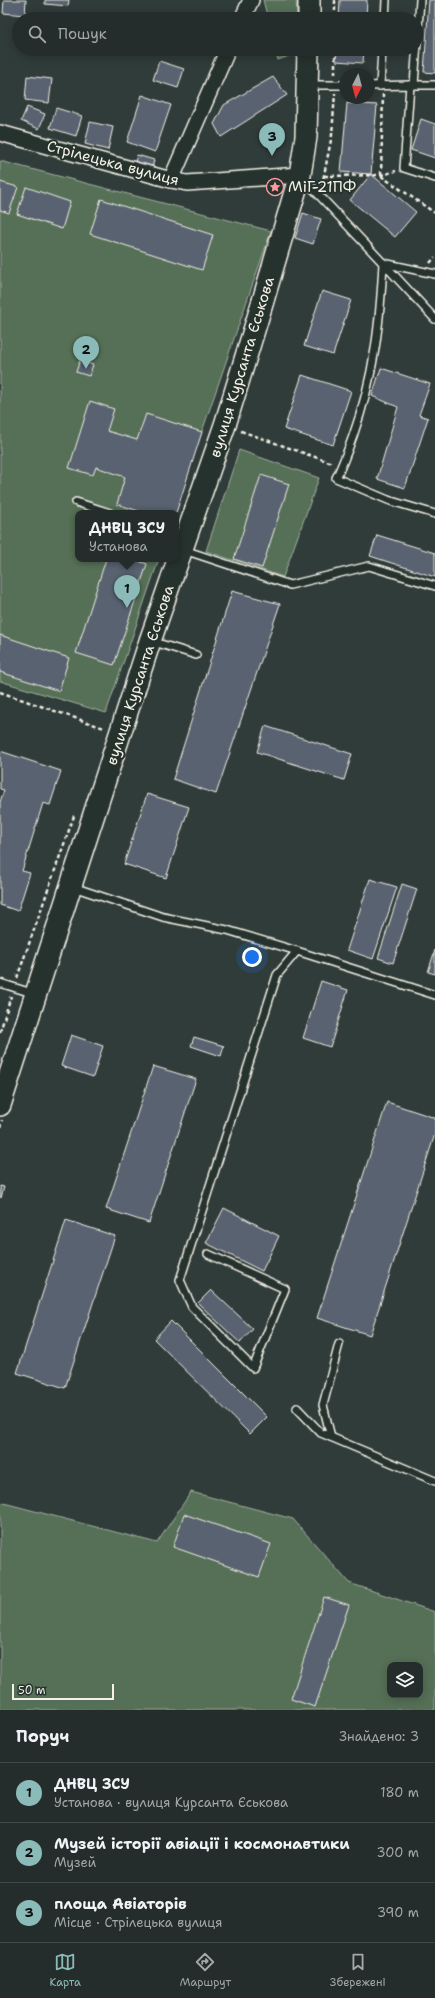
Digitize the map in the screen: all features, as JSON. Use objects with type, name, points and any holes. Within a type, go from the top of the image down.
[{"type":"street","points":[[245,12],[251,0]]},
{"type":"street","points":[[309,0],[309,12]]},
{"type":"street","points":[[171,180],[225,56]]},
{"type":"street","name":"вулиця Курсанта Єськова","points":[[182,541],[225,425],[300,175],[306,137],[308,56]]},
{"type":"street","name":"Стрілецька вулиця","points":[[0,133],[171,180],[187,183],[300,175]]},
{"type":"street","name":"вулиця Курсанта Єськова","points":[[0,1105],[175,562]]},
{"type":"lane","points":[[385,12],[386,0]]},
{"type":"lane","points":[[419,12],[420,0]]},
{"type":"lane","points":[[381,86],[382,56]]},
{"type":"lane","points":[[415,56],[404,168],[435,178]]},
{"type":"lane","points":[[308,85],[339,85]]},
{"type":"lane","points":[[375,86],[435,85]]},
{"type":"lane","points":[[300,175],[435,319]]},
{"type":"lane","points":[[383,263],[435,274]]},
{"type":"lane","points":[[383,263],[380,317],[375,359],[358,421],[342,466],[336,478],[383,498],[435,514]]},
{"type":"lane","points":[[76,502],[101,510]]},
{"type":"lane","points":[[182,541],[290,585],[369,566],[435,586]]},
{"type":"lane","points":[[150,641],[196,655]]},
{"type":"lane","points":[[71,886],[163,917],[227,930],[435,995]]},
{"type":"lane","points":[[208,1254],[285,1289],[253,1368],[192,1307],[180,1280],[277,975],[297,951]]},
{"type":"lane","points":[[0,983],[37,994]]},
{"type":"lane","points":[[331,1437],[323,1405],[339,1344]]},
{"type":"lane","points":[[297,1408],[321,1433],[435,1481]]},
{"type":"path","points":[[335,0],[335,12]]},
{"type":"path","points":[[320,195],[332,135],[335,56]]},
{"type":"path","points":[[381,86],[381,175]]},
{"type":"path","points":[[324,176],[381,175],[404,168]]},
{"type":"path","points":[[381,175],[435,213]]},
{"type":"path","points":[[225,425],[342,466]]},
{"type":"path","points":[[0,692],[104,728]]},
{"type":"green space","points":[[263,0],[296,0],[297,12],[266,12]]},
{"type":"green space","points":[[277,56],[289,56],[278,60]]},
{"type":"green space","points":[[0,161],[271,231],[175,510],[75,510],[75,562],[158,562],[106,713],[0,681]]},
{"type":"green space","points":[[239,450],[319,478],[283,577],[206,551]]},
{"type":"green space","points":[[191,1492],[293,1519],[349,1583],[435,1612],[435,1710],[0,1710],[0,1502],[157,1543]]},
{"type":"building","points":[[4,0],[26,0],[25,12],[12,12],[12,14],[3,13]]},
{"type":"building","points":[[45,0],[69,0],[68,6],[45,4]]},
{"type":"building","points":[[340,0],[367,0],[366,12],[339,12]]},
{"type":"building","points":[[429,0],[435,0],[435,73],[424,72]]},
{"type":"building","points":[[336,56],[364,56],[363,63],[336,61]]},
{"type":"building","points":[[159,61],[184,69],[178,88],[153,80]]},
{"type":"building","points":[[27,76],[52,79],[49,103],[25,100]]},
{"type":"building","points":[[273,77],[287,95],[221,137],[214,124],[224,105]]},
{"type":"building","points":[[142,95],[171,105],[155,152],[127,142]]},
{"type":"building","points":[[347,104],[377,105],[371,174],[341,172]]},
{"type":"building","points":[[27,107],[45,114],[39,129],[21,121]]},
{"type":"building","points":[[56,108],[82,116],[76,136],[50,128]]},
{"type":"building","points":[[421,119],[435,124],[435,158],[411,150]]},
{"type":"building","points":[[90,122],[113,127],[108,150],[85,144]]},
{"type":"building","points":[[137,155],[154,160],[152,168],[135,162]]},
{"type":"building","points":[[371,174],[416,212],[395,237],[350,200]]},
{"type":"building","points":[[0,182],[18,187],[9,213],[0,210]]},
{"type":"building","points":[[26,187],[70,202],[62,229],[17,214]]},
{"type":"building","points":[[101,199],[213,235],[202,270],[90,234]]},
{"type":"building","points":[[303,213],[321,219],[313,244],[295,238]]},
{"type":"building","points":[[322,291],[351,300],[333,355],[304,346]]},
{"type":"building","points":[[80,360],[93,365],[89,376],[76,372]]},
{"type":"building","points":[[381,368],[430,384],[419,415],[428,418],[405,488],[377,479],[398,407],[372,396]]},
{"type":"building","points":[[302,375],[351,391],[333,445],[284,429]]},
{"type":"building","points":[[90,401],[114,409],[107,431],[137,440],[146,414],[202,432],[177,510],[136,510],[117,504],[125,477],[96,467],[93,475],[69,468]]},
{"type":"building","points":[[261,475],[289,484],[262,568],[234,559]]},
{"type":"building","points":[[377,535],[435,553],[435,577],[370,556]]},
{"type":"building","points":[[105,562],[141,562],[147,564],[114,665],[76,653]]},
{"type":"building","points":[[232,591],[280,604],[216,794],[173,779]]},
{"type":"building","points":[[0,635],[69,658],[59,691],[0,672]]},
{"type":"building","points":[[265,726],[352,754],[344,780],[257,752]]},
{"type":"building","points":[[0,751],[61,771],[50,805],[43,803],[22,871],[30,873],[18,911],[0,905],[0,802],[4,790],[0,789]]},
{"type":"building","points":[[147,794],[189,807],[166,878],[124,864]]},
{"type":"building","points":[[370,879],[397,887],[373,959],[347,950]]},
{"type":"building","points":[[402,884],[417,889],[393,963],[378,958]]},
{"type":"building","points":[[435,950],[435,974],[428,972]]},
{"type":"building","points":[[321,981],[348,990],[330,1047],[303,1038]]},
{"type":"building","points":[[71,1035],[103,1046],[93,1077],[61,1066]]},
{"type":"building","points":[[194,1037],[224,1046],[221,1056],[191,1046]]},
{"type":"building","points":[[153,1066],[196,1079],[149,1223],[106,1209]]},
{"type":"building","points":[[387,1102],[435,1118],[435,1134],[370,1335],[317,1318]]},
{"type":"building","points":[[0,1186],[4,1187],[1,1198],[0,1197]]},
{"type":"building","points":[[224,1208],[279,1236],[262,1271],[206,1243]]},
{"type":"building","points":[[66,1220],[115,1236],[65,1388],[17,1373]]},
{"type":"building","points":[[211,1290],[253,1329],[240,1343],[198,1303]]},
{"type":"building","points":[[171,1321],[267,1417],[250,1434],[154,1339]]},
{"type":"building","points":[[184,1514],[271,1544],[259,1577],[173,1547]]},
{"type":"building","points":[[324,1597],[349,1605],[315,1707],[291,1699]]},
{"type":"place","name":"площа Авіаторів","points":[[272,156]]},
{"type":"place","name":"МіГ-21ПФ","points":[[275,187]]},
{"type":"place","name":"Музей історії авіації і космонавтики","points":[[86,369]]},
{"type":"place","name":"ДНВЦ ЗСУ","points":[[127,608]]}]
